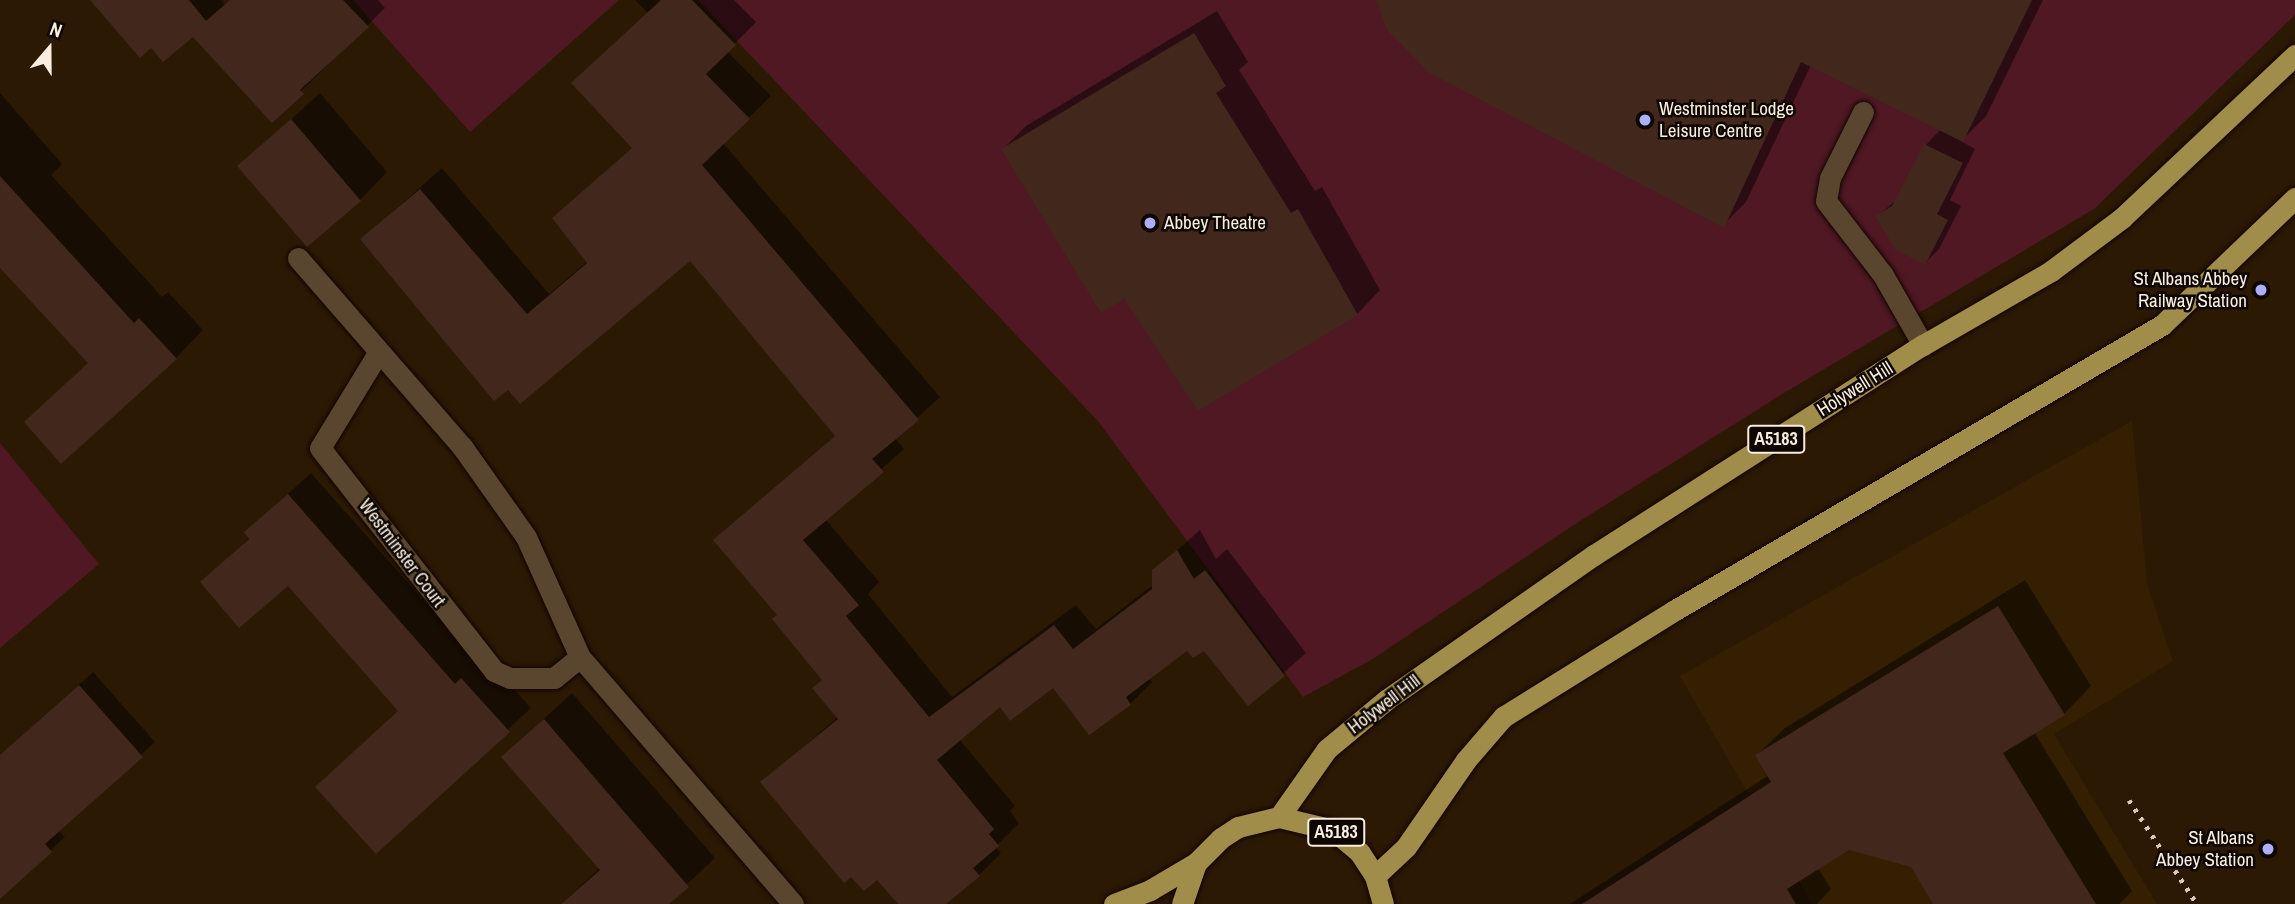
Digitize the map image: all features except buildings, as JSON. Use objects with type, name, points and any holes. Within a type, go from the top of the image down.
[{"type":"main road","name":"Holywell Hill","points":[[1279,817],[1327,749],[1386,700],[1594,555],[1923,345],[2051,271],[2122,218],[2291,68]]},
{"type":"main road","name":"A5183","points":[[1375,876],[1406,847],[1466,760],[1503,717],[1675,610],[2162,325],[2295,198]]},
{"type":"main road","name":"A5183","points":[[1114,904],[1150,890],[1196,863],[1238,827],[1279,817],[1333,830],[1360,853],[1375,876],[1383,904]]},
{"type":"main road","points":[[1182,904],[1196,863]]},
{"type":"street","points":[[1863,111],[1830,178],[1826,201],[1883,275],[1923,345]]},
{"type":"street","points":[[298,258],[463,448],[526,537],[580,657],[793,904]]},
{"type":"street","name":"Westminster Court","points":[[378,353],[320,448],[494,671],[510,678],[554,678],[580,657]]},
{"type":"shaded area","points":[[353,0],[619,0],[470,132]]},
{"type":"shaded area","points":[[698,0],[2295,0],[2295,15],[2094,209],[1784,393],[1583,519],[1371,660],[1303,697],[1098,421]]},
{"type":"shaded area","points":[[2132,421],[2147,583],[2173,661],[2054,734],[2157,904],[1812,904],[1680,676]]},
{"type":"shaded area","points":[[0,443],[99,564],[0,648]]},
{"type":"railway","points":[[2129,800],[2197,904]]},
{"type":"place","name":"Westminster Lodge Leisure Centre","points":[[1645,120]]},
{"type":"place","name":"Abbey Theatre","points":[[1150,223]]},
{"type":"place","name":"St Albans Abbey Railway Station","points":[[2261,290]]},
{"type":"place","name":"St Albans Abbey Station","points":[[2268,849]]}]
